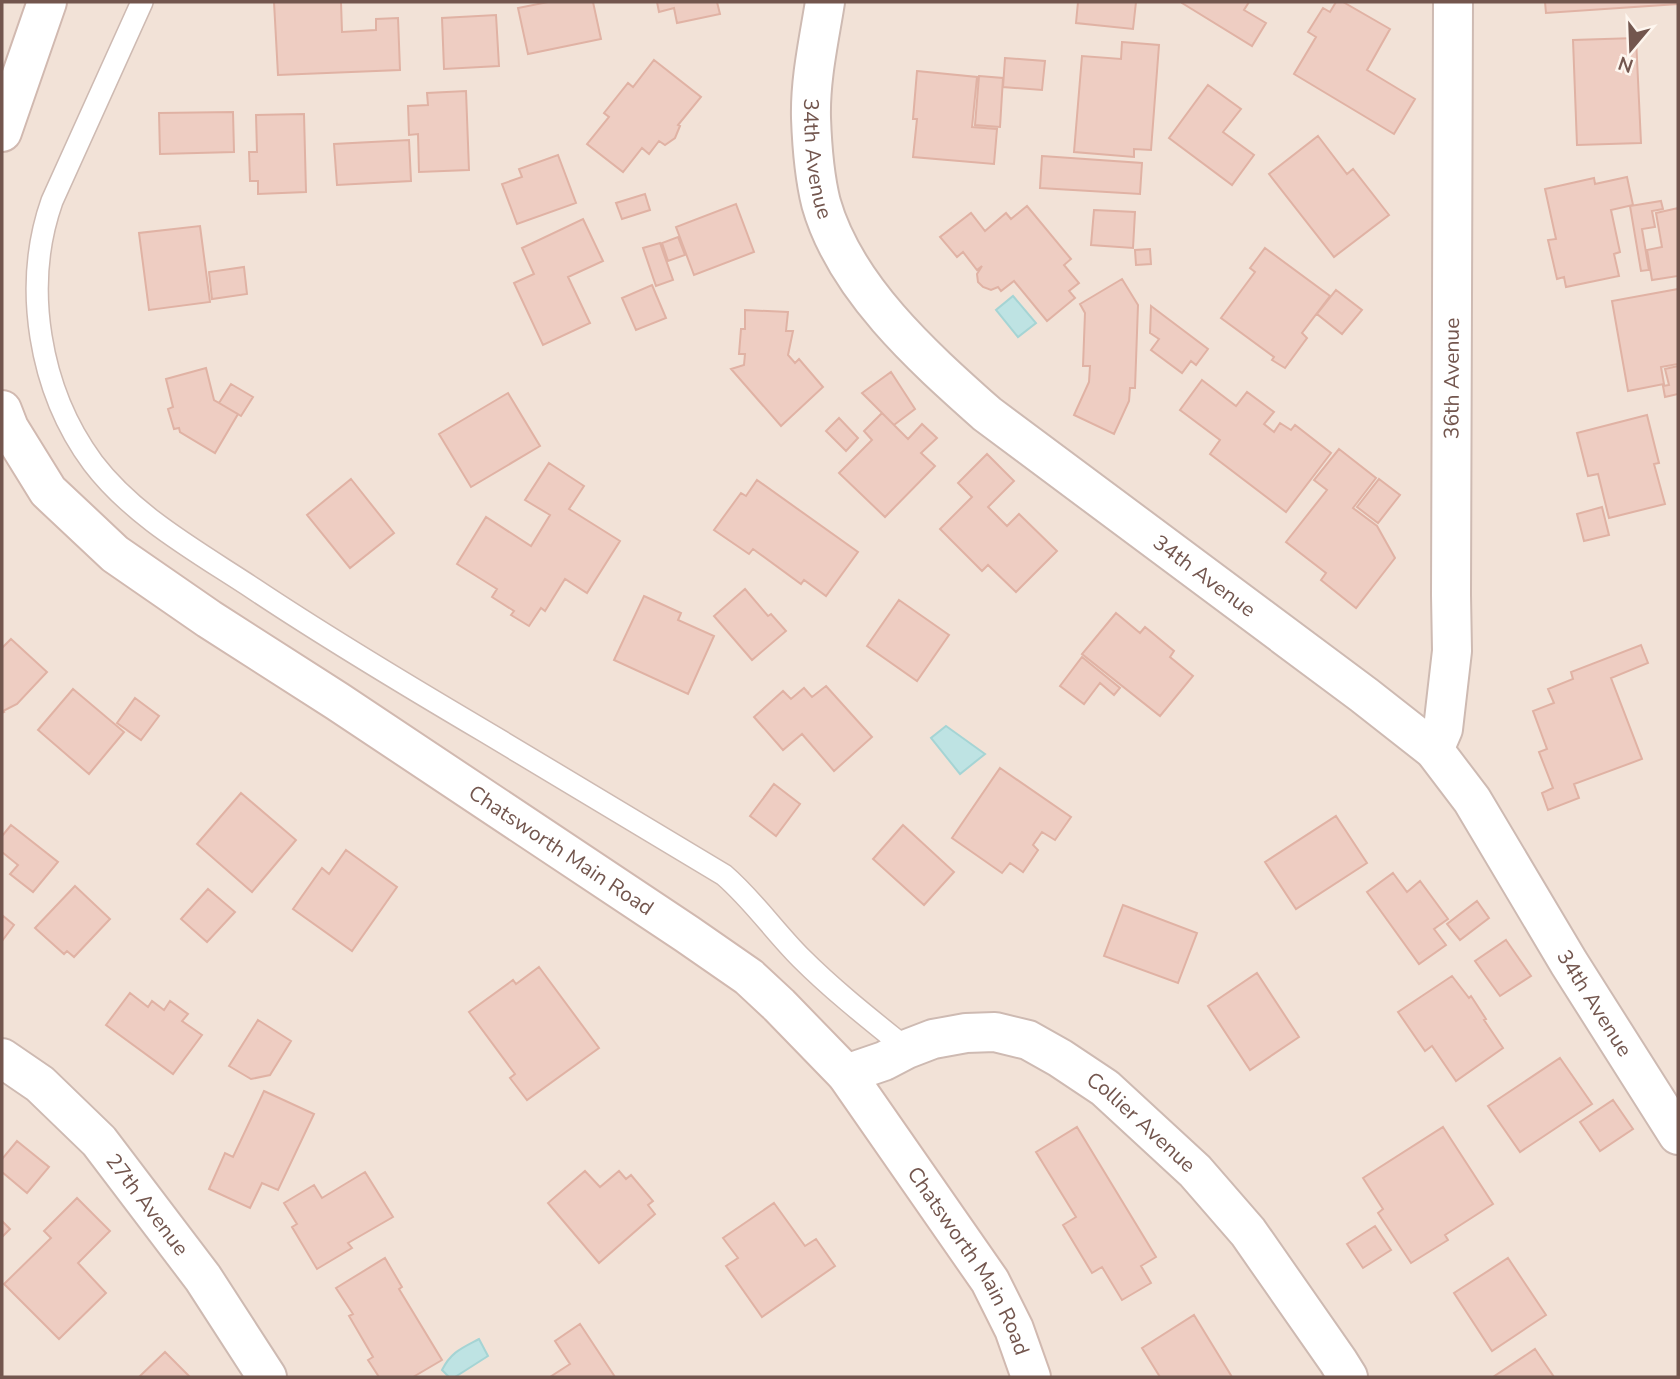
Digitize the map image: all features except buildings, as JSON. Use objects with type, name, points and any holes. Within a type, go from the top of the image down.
[{"type":"street","points":[[2,132],[47,2]]},
{"type":"street","name":"34th Avenue","points":[[825,2],[813,75],[811,116],[814,169],[821,204],[836,242],[859,280],[891,321],[930,363],[987,414],[1434,750],[1472,800],[1569,962],[1678,1135]]},
{"type":"street","name":"36th Avenue","points":[[1434,750],[1443,729],[1452,651],[1453,2]]},
{"type":"street","name":"Chatsworth Main Road","points":[[2,410],[9,428],[48,491],[115,554],[209,619],[687,934],[749,977],[779,1005],[846,1074],[990,1281],[1014,1329],[1031,1377]]},
{"type":"street","name":"Collier Avenue","points":[[846,1074],[884,1061],[933,1039],[966,1032],[995,1031],[1028,1040],[1060,1058],[1105,1088],[1195,1171],[1248,1232],[1348,1377]]},
{"type":"street","name":"27th Avenue","points":[[2,1058],[40,1084],[99,1141],[203,1278],[267,1377]]},
{"type":"lane","points":[[142,2],[52,201],[44,223],[40,253],[37,313],[43,347],[64,414],[93,463],[122,496],[166,531],[326,637],[724,875],[743,891],[757,911],[801,958],[839,994],[907,1049]]},
{"type":"shaded area","points":[[2,2],[1678,2],[1678,1377],[2,1377]]},
{"type":"water","points":[[1013,296],[1036,323],[1018,337],[996,310]]},
{"type":"water","points":[[946,726],[985,754],[960,774],[931,738]]},
{"type":"water","points":[[479,1339],[488,1356],[455,1377],[449,1377],[442,1370],[449,1359]]}]
